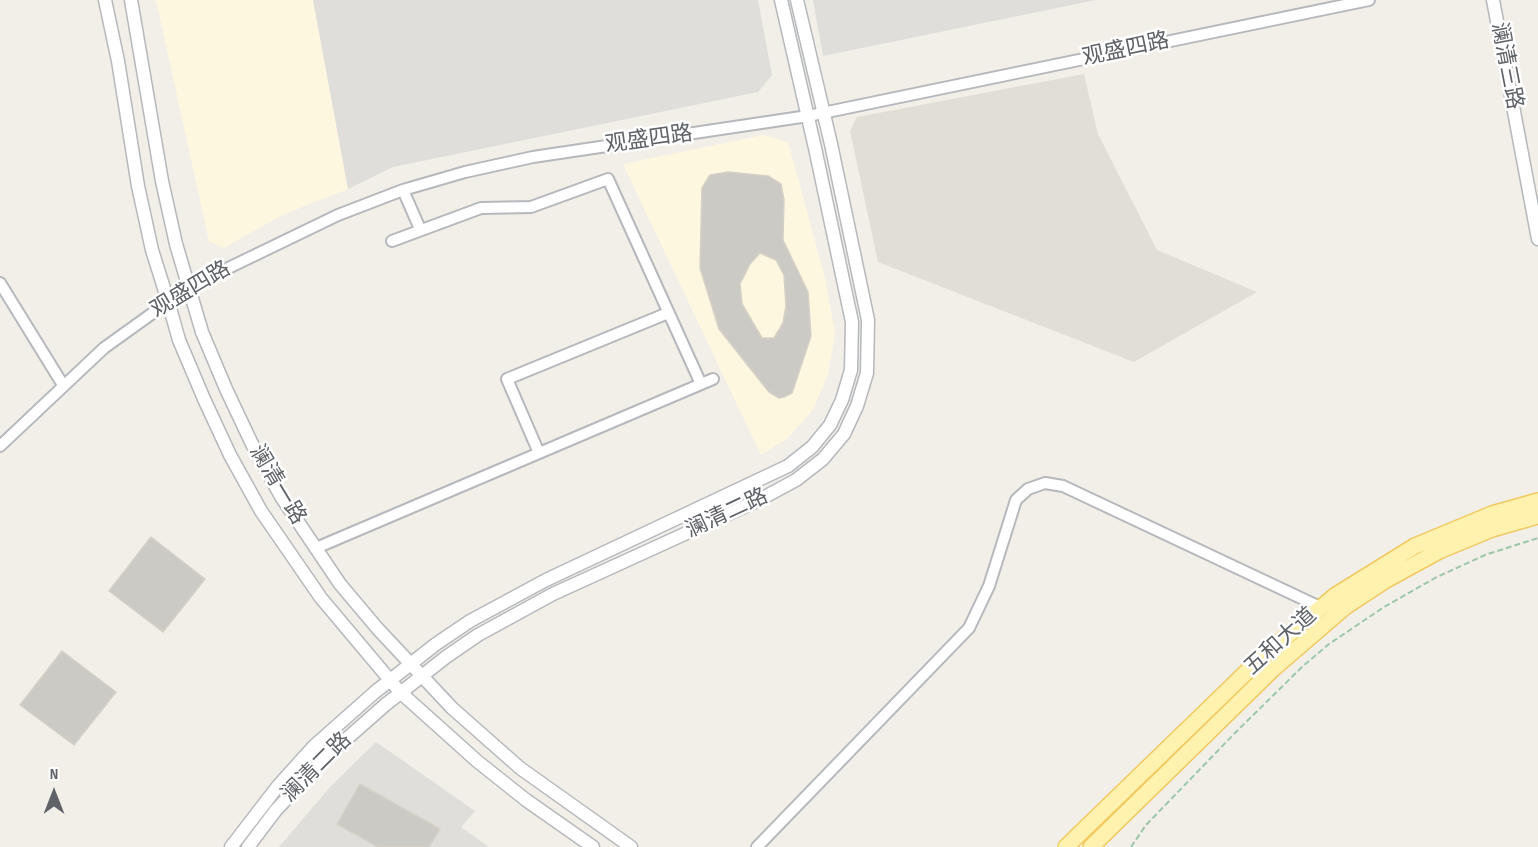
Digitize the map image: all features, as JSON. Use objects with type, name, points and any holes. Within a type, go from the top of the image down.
[{"type":"main road","name":"五和大道","points":[[1066,847],[1262,657],[1320,607],[1379,566],[1414,546],[1482,517],[1538,501]]},
{"type":"main road","name":"五和大道","points":[[1091,847],[1273,669],[1345,607],[1386,580],[1439,551],[1492,529],[1538,516]]},
{"type":"street","name":"澜清一路","points":[[105,0],[118,61],[138,186],[152,250],[179,340],[230,455],[261,511],[321,598],[400,692],[477,761],[526,800],[593,847]]},
{"type":"street","name":"澜清一路","points":[[131,0],[162,181],[176,244],[202,332],[252,444],[282,498],[340,584],[422,676],[475,730],[520,768],[631,847]]},
{"type":"street","name":"澜清二路","points":[[231,847],[278,786],[314,746],[391,679],[470,621],[546,580],[788,466],[812,447],[826,431],[839,407],[847,384],[853,338],[849,305],[781,0]]},
{"type":"street","name":"澜清二路","points":[[248,847],[299,784],[355,730],[400,692],[478,635],[553,594],[759,500],[796,480],[823,459],[839,440],[851,420],[863,388],[869,355],[869,337],[865,302],[797,0]]},
{"type":"street","name":"观盛四路","points":[[0,446],[104,348],[189,287],[338,215],[402,190],[465,172],[533,157],[808,116],[1369,0]]},
{"type":"street","name":"澜清三路","points":[[1493,0],[1538,239]]},
{"type":"street","points":[[392,240],[481,208],[531,207],[608,179],[700,384]]},
{"type":"street","points":[[402,190],[420,229]]},
{"type":"street","points":[[2,289],[63,385]]},
{"type":"street","points":[[539,453],[507,379],[668,313]]},
{"type":"street","points":[[316,548],[713,379]]},
{"type":"street","points":[[757,847],[969,628],[988,586],[1017,500],[1028,489],[1045,483],[1064,486],[1320,607]]},
{"type":"path","points":[[1131,847],[1146,825],[1235,733],[1303,666],[1329,644],[1384,607],[1435,578],[1485,555],[1538,538]]},
{"type":"shaded area","points":[[156,0],[313,0],[348,189],[282,215],[224,248],[209,241]]},
{"type":"shaded area","points":[[313,0],[758,0],[772,75],[758,92],[393,167],[348,189]]},
{"type":"shaded area","points":[[813,0],[1096,0],[823,56]]},
{"type":"shaded area","points":[[1084,74],[1098,134],[1157,250],[1257,292],[1134,362],[878,262],[850,131],[857,117]]},
{"type":"shaded area","points":[[763,135],[788,142],[825,278],[835,333],[828,375],[812,411],[788,438],[761,455],[623,164]]},
{"type":"shaded area","points":[[376,742],[475,811],[461,827],[489,847],[279,847],[331,786]]},
{"type":"building","points":[[728,172],[768,176],[781,184],[784,200],[783,240],[808,292],[811,336],[792,393],[784,397],[779,398],[769,392],[719,329],[700,268],[702,188],[710,175]],"holes":[[[760,253],[776,260],[784,275],[786,306],[783,323],[774,338],[762,338],[742,304],[740,284],[750,264]]]},
{"type":"building","points":[[151,537],[205,579],[163,632],[109,591]]},
{"type":"building","points":[[62,651],[116,692],[74,745],[20,705]]},
{"type":"building","points":[[360,784],[440,829],[429,847],[378,847],[337,824]]}]
